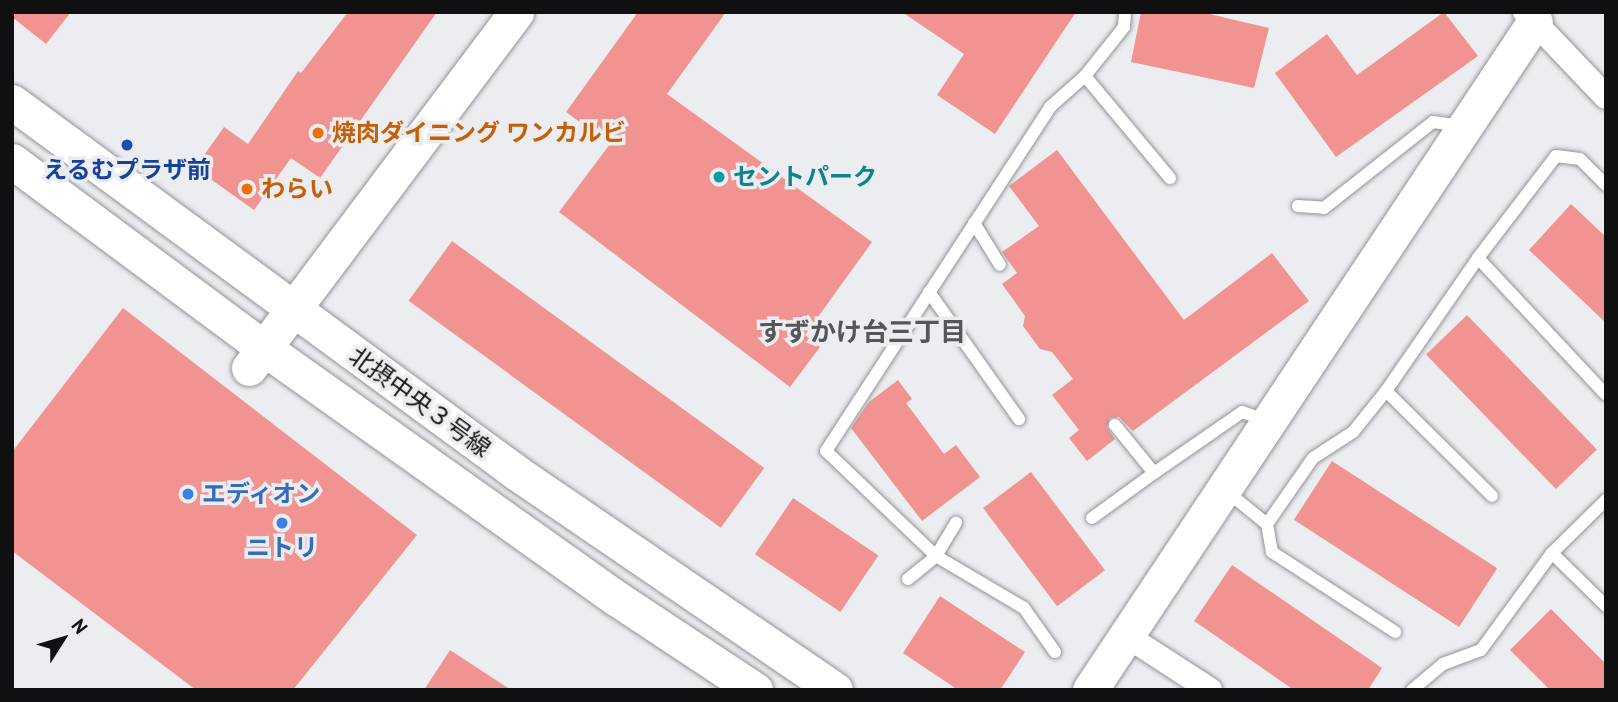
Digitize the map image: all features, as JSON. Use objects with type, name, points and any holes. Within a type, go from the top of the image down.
[{"type":"street","points":[[257,358],[516,12]]},
{"type":"street","points":[[1090,690],[1464,127],[1530,17],[1606,97]]},
{"type":"street","name":"北摂中央３号線","points":[[12,102],[517,473],[835,690]]},
{"type":"street","name":"北摂中央３号線","points":[[12,160],[257,358],[755,690]]},
{"type":"street","points":[[1127,636],[1210,690]]},
{"type":"lane","points":[[1055,652],[1024,608],[936,556],[826,451],[1050,107],[1085,75],[1124,27],[1125,12]]},
{"type":"lane","points":[[1085,75],[1170,178]]},
{"type":"lane","points":[[1298,206],[1324,208],[1433,122],[1464,127]]},
{"type":"lane","points":[[1267,524],[1313,458],[1353,432],[1386,391],[1478,258],[1556,156],[1580,159],[1606,185]]},
{"type":"lane","points":[[974,223],[1000,265]]},
{"type":"lane","points":[[1478,258],[1606,395]]},
{"type":"lane","points":[[929,292],[1019,418]]},
{"type":"lane","points":[[1386,391],[1492,496]]},
{"type":"lane","points":[[1092,518],[1242,412],[1268,421]]},
{"type":"lane","points":[[1115,425],[1154,473]]},
{"type":"lane","points":[[1223,488],[1267,524],[1272,551],[1395,632]]},
{"type":"lane","points":[[1412,690],[1443,664],[1481,650],[1552,553],[1606,500]]},
{"type":"lane","points":[[908,579],[936,556],[956,523]]},
{"type":"lane","points":[[1552,553],[1606,606]]},
{"type":"building","points":[[12,12],[71,12],[46,44],[12,17]]},
{"type":"building","points":[[348,12],[437,12],[320,178],[291,158],[254,210],[195,168],[224,127],[248,144],[298,71],[301,73]]},
{"type":"building","points":[[638,12],[726,12],[667,94],[872,242],[805,335],[820,347],[790,387],[559,212],[610,144],[566,112]]},
{"type":"building","points":[[902,12],[1076,12],[995,134],[937,95],[964,54]]},
{"type":"building","points":[[1141,12],[1201,12],[1269,28],[1254,88],[1131,62]]},
{"type":"building","points":[[1444,12],[1478,56],[1336,157],[1275,73],[1327,34],[1357,75]]},
{"type":"building","points":[[1057,150],[1184,320],[1272,253],[1309,301],[1133,431],[1119,417],[1110,418],[1107,427],[1115,439],[1087,461],[1069,438],[1079,430],[1052,395],[1073,379],[1052,352],[1040,349],[1023,326],[1025,316],[1002,284],[1017,273],[1002,252],[1039,226],[1009,186]]},
{"type":"building","points":[[1571,204],[1606,237],[1606,323],[1529,250]]},
{"type":"building","points":[[452,241],[764,468],[721,528],[409,301]]},
{"type":"building","name":"エディオン","points":[[123,308],[417,535],[293,690],[196,690],[12,551],[12,452]]},
{"type":"building","points":[[1467,315],[1597,450],[1556,489],[1426,355]]},
{"type":"building","points":[[898,380],[912,399],[906,403],[944,454],[956,445],[980,477],[922,521],[851,428],[869,402]]},
{"type":"building","points":[[1332,461],[1497,568],[1459,627],[1294,520]]},
{"type":"building","points":[[1031,472],[1105,570],[1057,606],[983,508]]},
{"type":"building","points":[[793,498],[878,556],[840,612],[755,554]]},
{"type":"building","points":[[1232,565],[1382,668],[1368,690],[1294,690],[1194,621]]},
{"type":"building","points":[[940,596],[1025,652],[1000,690],[958,690],[903,653]]},
{"type":"building","points":[[1551,609],[1606,664],[1606,690],[1550,690],[1510,650]]},
{"type":"building","points":[[450,650],[511,690],[424,690]]},
{"type":"place","name":"焼肉ダイニング ワンカルビ","points":[[318,133]]},
{"type":"place","name":"えるむプラザ前","points":[[127,145]]},
{"type":"place","name":"セントパーク","points":[[719,177]]},
{"type":"place","name":"わらい","points":[[247,189]]},
{"type":"place","name":"エディオン","points":[[188,494]]},
{"type":"place","name":"ニトリ","points":[[282,523]]},
{"type":"district","name":"すずかけ台三丁目","points":[[862,332]]}]
